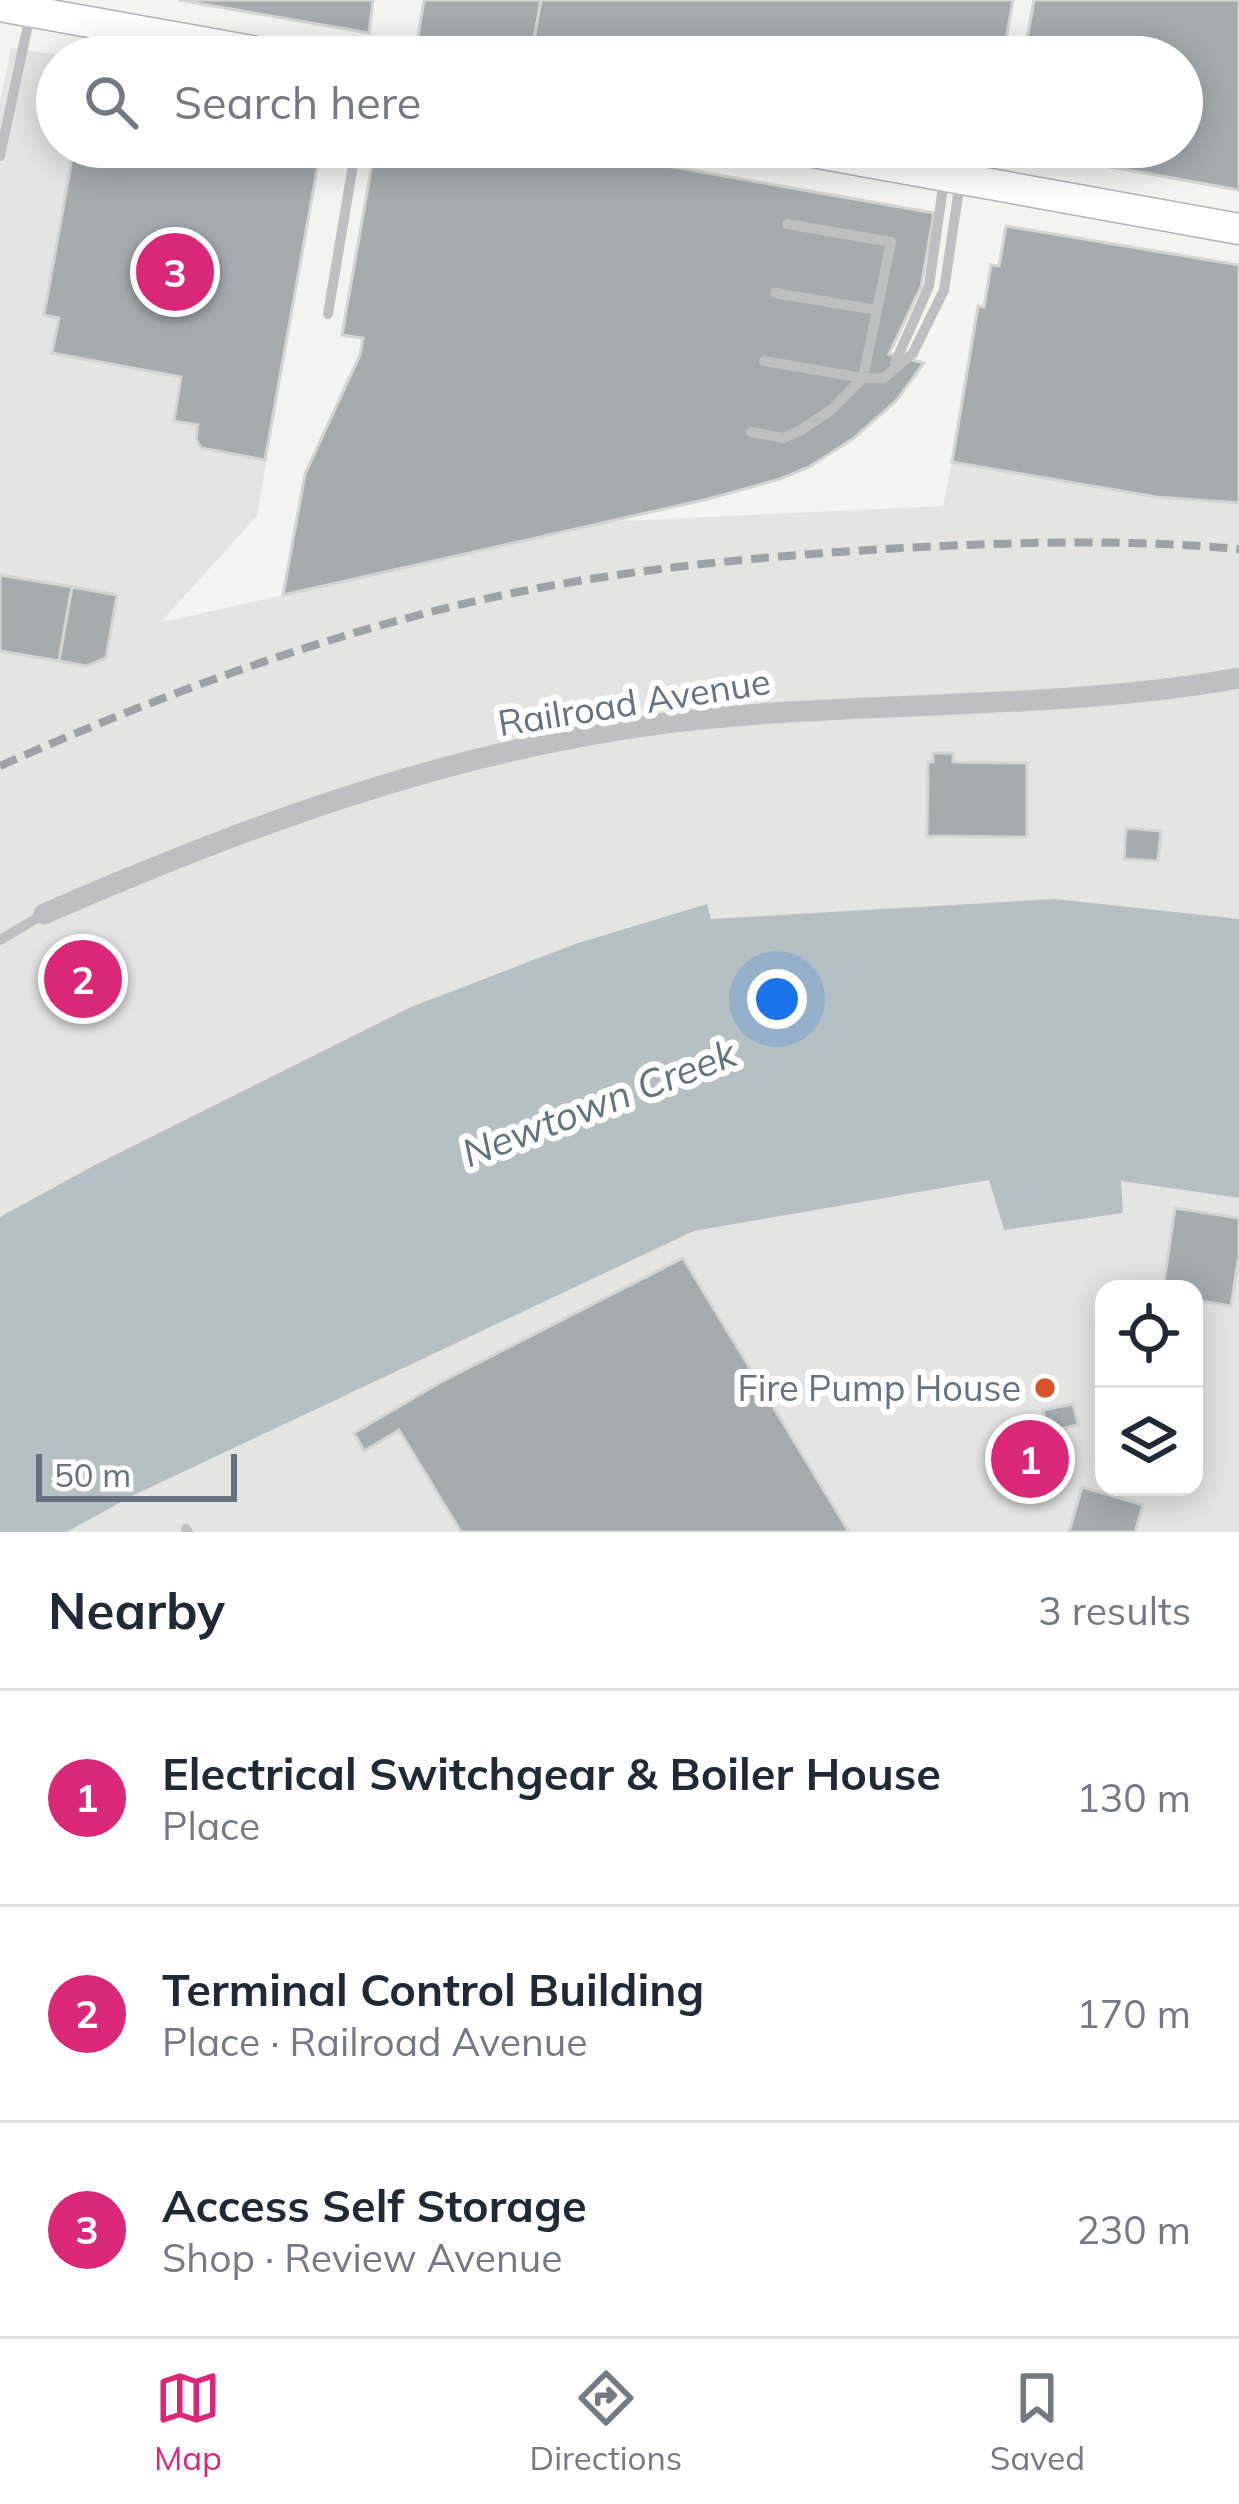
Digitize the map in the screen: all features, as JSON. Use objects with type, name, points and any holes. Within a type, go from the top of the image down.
[{"type":"main road","points":[[36,8],[178,36]]},
{"type":"main road","points":[[902,168],[1239,229]]},
{"type":"street","name":"Railroad Avenue","points":[[44,914],[291,815],[428,772],[578,736],[758,714],[1102,697],[1239,678]]},
{"type":"lane","points":[[0,156],[36,8]]},
{"type":"lane","points":[[328,314],[352,168]]},
{"type":"lane","points":[[764,361],[863,378],[884,377],[913,352],[944,290],[952,177]]},
{"type":"lane","points":[[751,432],[784,438],[801,430],[831,410],[863,378],[891,242],[787,224]]},
{"type":"lane","points":[[776,293],[877,310]]},
{"type":"lane","name":"Railroad Avenue","points":[[0,940],[44,914]]},
{"type":"shaded area","points":[[11,48],[36,52],[36,168],[317,168],[257,516],[160,623],[601,522],[943,506],[952,462],[1157,497],[1239,503],[1239,924],[710,919],[706,904],[411,1007],[93,1166],[0,1219],[0,102]]},
{"type":"shaded area","points":[[990,1180],[1003,1229],[1120,1181],[1239,1198],[1239,1532],[67,1532],[132,1496],[694,1231]]},
{"type":"water","name":"Newtown Creek","points":[[1055,899],[1239,919],[1239,1198],[1121,1181],[1123,1213],[1004,1230],[989,1180],[694,1231],[132,1496],[67,1532],[0,1532],[0,1217],[411,1007],[575,944],[707,904],[711,919]]},
{"type":"building","points":[[179,0],[373,0],[369,33]]},
{"type":"building","points":[[424,0],[541,0],[535,36],[418,36]]},
{"type":"building","points":[[541,0],[1013,0],[1007,36],[535,36]]},
{"type":"building","points":[[1034,0],[1239,0],[1239,190],[1117,168],[1203,168],[1203,36],[1028,36]]},
{"type":"building","points":[[1034,0],[1239,0],[1239,190],[1117,168],[1203,168],[1203,36],[1028,36]]},
{"type":"building","points":[[70,168],[317,168],[265,460],[201,448],[196,439],[198,425],[174,421],[181,377],[52,353],[59,318],[44,315]]},
{"type":"building","points":[[371,168],[679,168],[934,213],[921,287],[889,354],[924,363],[896,401],[854,438],[809,467],[708,499],[283,595],[305,474],[360,355],[363,338],[342,335]]},
{"type":"building","points":[[1006,226],[1239,265],[1239,503],[1157,497],[952,462],[978,306],[984,307],[991,265],[999,266]]},
{"type":"building","points":[[0,575],[72,587],[59,661],[0,651]]},
{"type":"building","points":[[72,587],[117,595],[106,658],[87,666],[59,661]]},
{"type":"building","points":[[933,753],[953,753],[953,762],[1027,763],[1027,837],[927,836],[928,762],[933,762]]},
{"type":"building","points":[[1126,828],[1161,831],[1158,861],[1124,859]]},
{"type":"building","points":[[93,961],[103,983],[74,997],[63,976]]},
{"type":"building","points":[[1175,1208],[1239,1218],[1231,1306],[1203,1301],[1203,1280],[1164,1280]]},
{"type":"building","points":[[683,1258],[849,1532],[461,1532],[399,1430],[364,1451],[354,1433],[441,1382]]},
{"type":"building","points":[[1073,1404],[1078,1425],[1048,1432],[1043,1410]]},
{"type":"building","points":[[1038,1428],[1048,1480],[1021,1485],[1011,1432]]},
{"type":"building","points":[[1082,1487],[1095,1491],[1095,1496],[1143,1505],[1135,1532],[1069,1532]]},
{"type":"railway","points":[[0,766],[176,693],[296,651],[418,615],[585,580],[743,560],[945,546],[1113,543],[1239,549]]},
{"type":"place","name":"Access Self Storage","points":[[175,272]]},
{"type":"place","name":"Terminal Control Building","points":[[83,979]]},
{"type":"place","name":"Fire Pump House","points":[[1045,1388]]},
{"type":"place","name":"Electrical Switchgear & Boiler House","points":[[1030,1459]]}]
